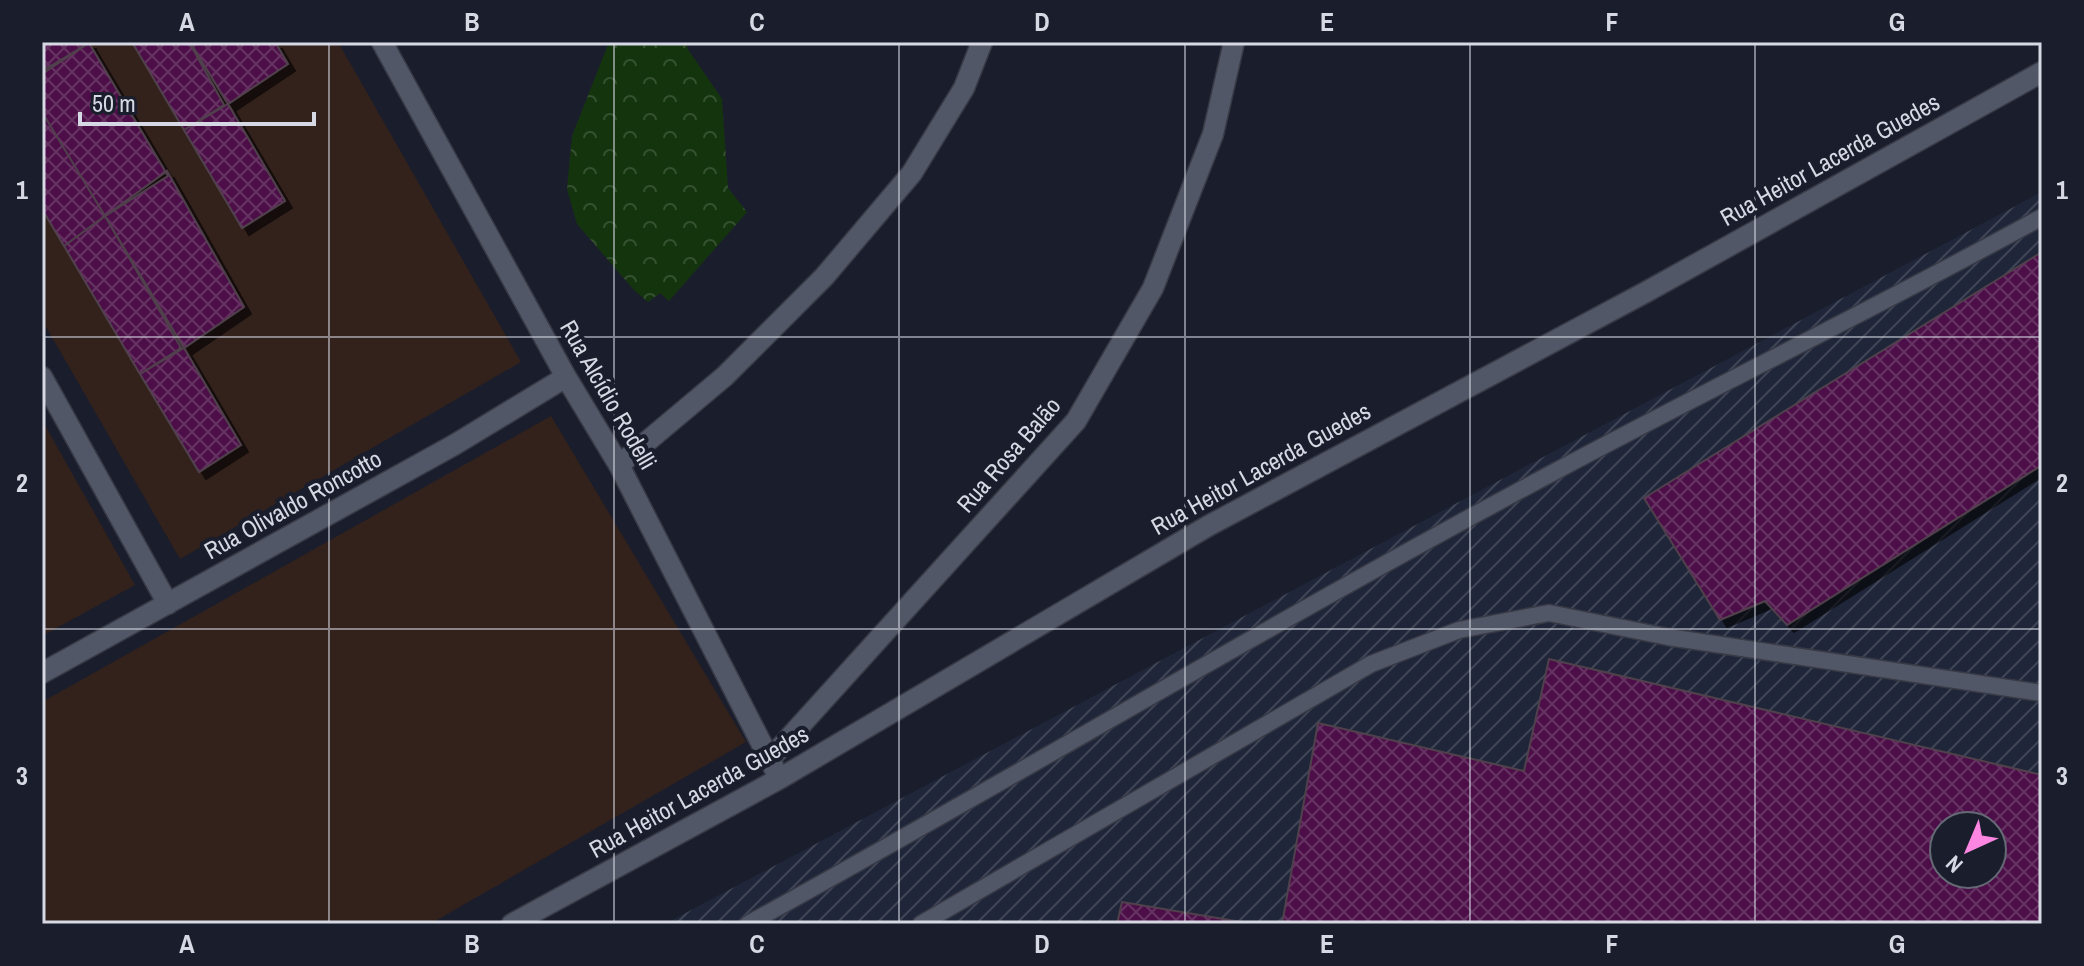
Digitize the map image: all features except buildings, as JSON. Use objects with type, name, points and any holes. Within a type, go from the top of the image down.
[{"type":"street","name":"Rua Alcídio Rodelli","points":[[382,42],[566,377],[619,465],[779,779]]},
{"type":"street","points":[[619,465],[725,376],[834,265],[912,173],[964,88],[982,42]]},
{"type":"street","name":"Rua Rosa Balão","points":[[770,759],[1076,421],[1153,288],[1213,134],[1234,42]]},
{"type":"street","name":"Rua Heitor Lacerda Guedes","points":[[512,924],[779,779],[1208,526],[1646,292],[2042,72]]},
{"type":"street","points":[[42,377],[168,604]]},
{"type":"street","name":"Rua Olivaldo Roncotto","points":[[42,673],[454,445],[566,377]]},
{"type":"lane","points":[[748,924],[1214,658],[1487,508],[2042,217]]},
{"type":"lane","points":[[921,924],[1371,664],[1459,630],[1549,613],[1668,637],[2042,693]]},
{"type":"shaded area","points":[[42,42],[338,42],[521,362],[180,559],[42,320]]},
{"type":"shaded area","points":[[2042,192],[2042,924],[665,924]]},
{"type":"shaded area","points":[[551,416],[746,742],[430,924],[42,924],[42,702]]},
{"type":"shaded area","points":[[42,420],[135,585],[42,636]]},
{"type":"green space","points":[[609,42],[688,42],[687,48],[722,99],[728,188],[747,212],[669,301],[660,293],[648,302],[634,290],[577,224],[567,189],[572,136]]}]
